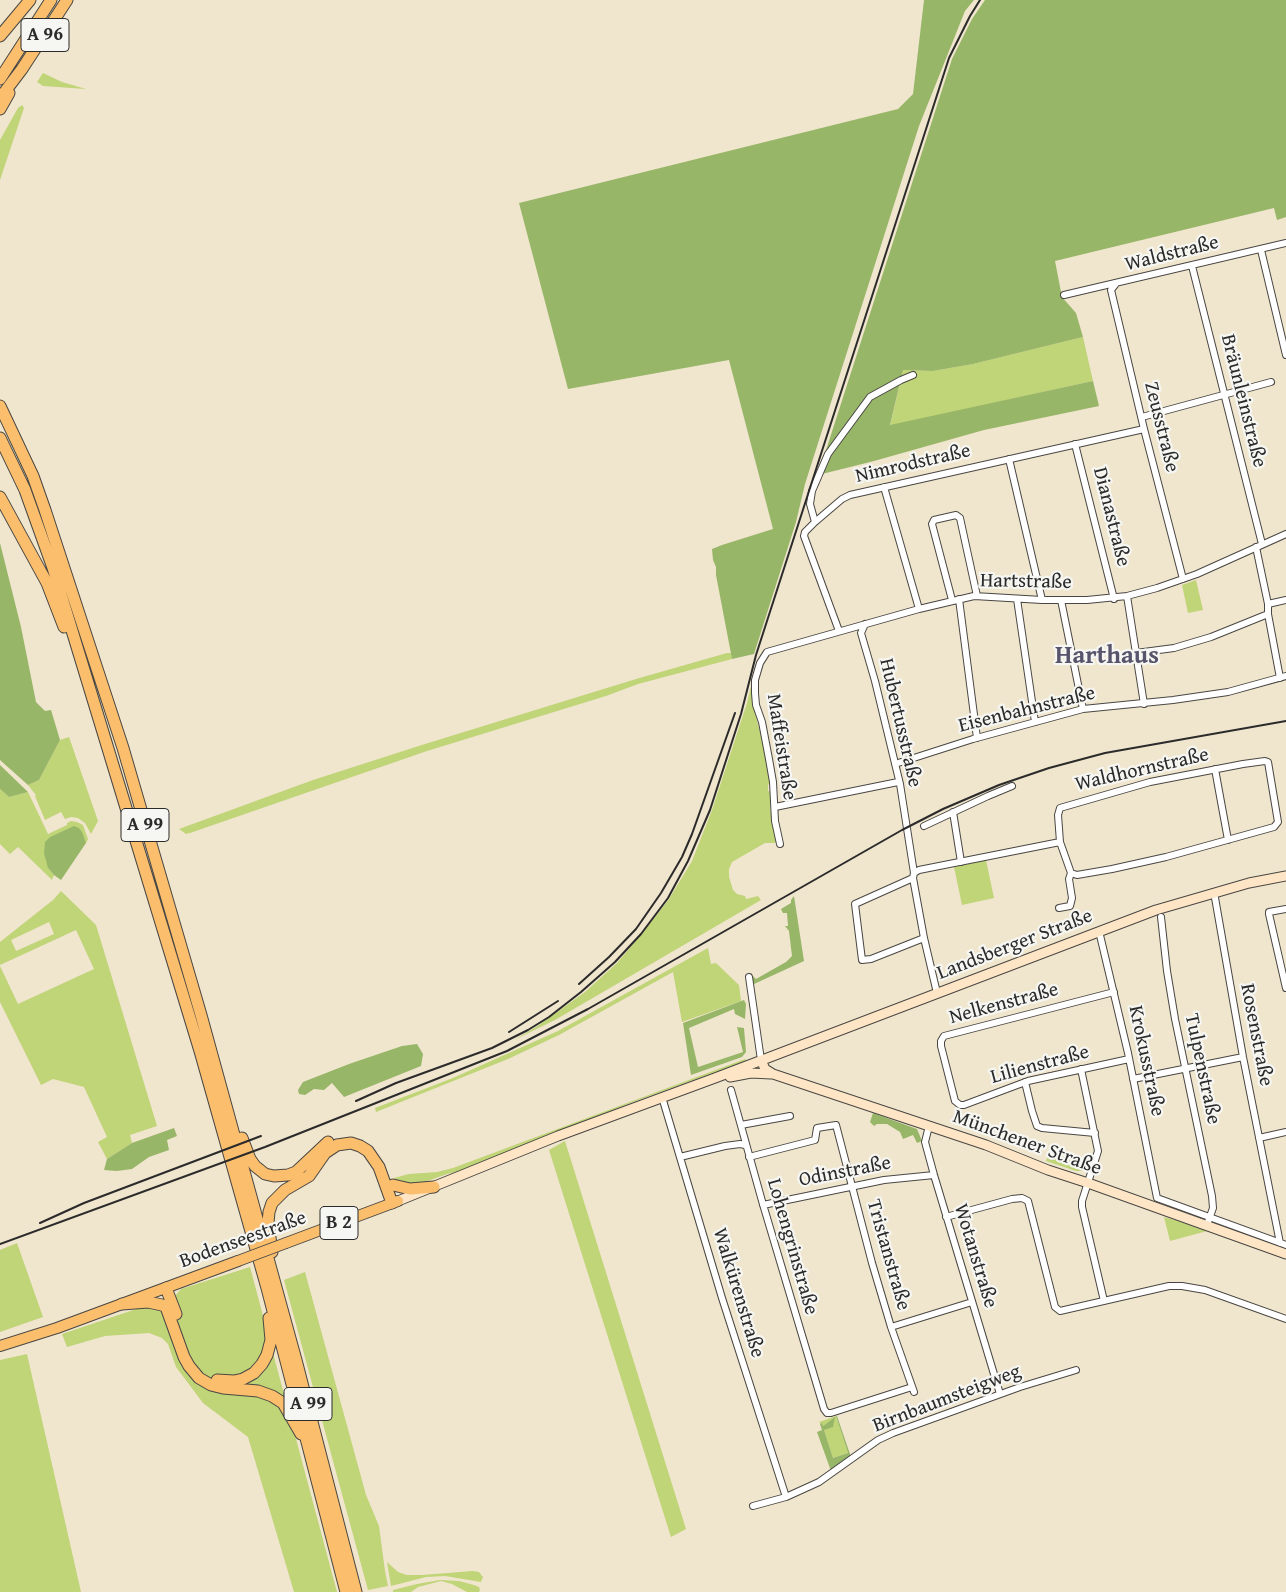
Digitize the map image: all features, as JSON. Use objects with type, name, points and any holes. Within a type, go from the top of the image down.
[{"type":"highway","points":[[0,36],[30,0]]},
{"type":"highway","name":"A 96","points":[[0,79],[51,0]]},
{"type":"highway","name":"A 96","points":[[0,98],[22,69],[67,0]]},
{"type":"highway","points":[[0,109],[22,69]]},
{"type":"highway","points":[[0,406],[10,430]]},
{"type":"highway","points":[[0,414],[10,430]]},
{"type":"highway","name":"A 99","points":[[10,430],[32,476],[45,510],[123,748],[228,1113],[320,1451],[356,1592]]},
{"type":"highway","points":[[0,438],[35,515],[66,608],[79,658]]},
{"type":"highway","points":[[0,497],[47,583],[67,634],[79,658]]},
{"type":"highway","name":"A 99","points":[[79,658],[127,807],[197,1042],[267,1288],[346,1592]]},
{"type":"highway","points":[[228,1113],[242,1138],[252,1163],[261,1172],[269,1175],[281,1176],[296,1172],[326,1143],[333,1139],[346,1136],[358,1138],[374,1147],[383,1161],[384,1172],[395,1202]]},
{"type":"highway","points":[[279,1298],[268,1223],[269,1212],[275,1200],[285,1190],[309,1176],[328,1150],[341,1144],[351,1143],[368,1151],[384,1172]]},
{"type":"highway","points":[[389,1186],[410,1189],[434,1187]]},
{"type":"highway","points":[[163,1289],[168,1307],[191,1357],[206,1375],[224,1381],[243,1379],[254,1373],[262,1364],[269,1349],[271,1331],[267,1288]]},
{"type":"highway","points":[[122,1304],[148,1302],[168,1307]]},
{"type":"highway","points":[[174,1321],[187,1361],[199,1378],[211,1385],[223,1388],[258,1391],[272,1396],[283,1403],[311,1453]]},
{"type":"main road","name":"Landsberger Straße","points":[[580,1128],[1156,910],[1214,892],[1286,876]]},
{"type":"main road","points":[[761,1060],[764,1068],[773,1074]]},
{"type":"main road","points":[[715,1078],[751,1074],[773,1074]]},
{"type":"main road","name":"Münchener Straße","points":[[773,1074],[1014,1155],[1048,1170],[1208,1222],[1286,1254]]},
{"type":"main road","name":"Bodenseestraße","points":[[0,1346],[286,1244],[580,1128]]},
{"type":"street","name":"Waldstraße","points":[[1064,295],[1286,243]]},
{"type":"street","points":[[1261,250],[1286,355]]},
{"type":"street","name":"Bräunleinstraße","points":[[1192,266],[1259,545],[1268,614],[1283,677]]},
{"type":"street","name":"Zeusstraße","points":[[1115,284],[1111,290],[1183,579]]},
{"type":"street","points":[[815,522],[810,504],[812,491],[828,454],[870,397],[913,375]]},
{"type":"street","points":[[1142,417],[1270,382]]},
{"type":"street","name":"Nimrodstraße","points":[[839,631],[804,532],[846,496],[1144,428]]},
{"type":"street","name":"Dianastraße","points":[[1076,444],[1114,598]]},
{"type":"street","points":[[1009,459],[1042,600]]},
{"type":"street","points":[[884,487],[919,609]]},
{"type":"street","points":[[952,600],[932,524],[934,520],[956,515],[960,518],[977,596]]},
{"type":"street","name":"Hartstraße","points":[[763,656],[772,650],[952,600],[977,596],[1061,600],[1127,596],[1183,579],[1286,534]]},
{"type":"street","points":[[1127,596],[1144,704]]},
{"type":"street","points":[[959,599],[977,738]]},
{"type":"street","points":[[1017,599],[1035,722]]},
{"type":"street","points":[[1061,600],[1083,709]]},
{"type":"street","points":[[1268,604],[1286,600]]},
{"type":"street","points":[[1136,654],[1174,648],[1209,638],[1268,614]]},
{"type":"street","name":"Hubertusstraße","points":[[865,624],[861,633],[895,764],[924,938],[937,993]]},
{"type":"street","name":"Maffeistraße","points":[[763,656],[756,674],[754,693],[765,734],[773,782],[774,821],[780,844]]},
{"type":"street","name":"Eisenbahnstraße","points":[[895,764],[977,738],[1083,709],[1144,704],[1234,690],[1283,677]]},
{"type":"street","name":"Waldhornstraße","points":[[1059,908],[1070,906],[1072,902],[1070,873],[1060,842],[1058,815],[1060,808],[1064,805],[1150,782],[1215,769],[1268,762],[1277,824],[1228,840]]},
{"type":"street","points":[[1070,873],[1077,874],[1145,862],[1228,840],[1215,769]]},
{"type":"street","points":[[775,807],[898,782]]},
{"type":"street","points":[[924,826],[1012,786]]},
{"type":"street","points":[[953,812],[960,862]]},
{"type":"street","points":[[924,938],[862,960],[855,904],[913,875],[918,870],[1060,842]]},
{"type":"street","name":"Rosenstraße","points":[[1214,892],[1243,1057],[1283,1244]]},
{"type":"street","points":[[1286,908],[1269,912],[1286,988]]},
{"type":"street","name":"Tulpenstraße","points":[[1161,917],[1171,994],[1212,1196],[1213,1208],[1208,1222]]},
{"type":"street","name":"Krokusstraße","points":[[1099,932],[1129,1059],[1157,1198],[1208,1222]]},
{"type":"street","points":[[749,977],[761,1060]]},
{"type":"street","name":"Nelkenstraße","points":[[960,1105],[955,1101],[941,1046],[944,1036],[1114,992]]},
{"type":"street","points":[[1133,1079],[1243,1057]]},
{"type":"street","name":"Lilienstraße","points":[[960,1105],[1025,1082],[1129,1059]]},
{"type":"street","points":[[1081,1069],[1098,1146],[1097,1157],[1082,1201],[1082,1207],[1104,1302]]},
{"type":"street","points":[[1025,1082],[1037,1126],[1095,1133]]},
{"type":"street","name":"Lohengrinstraße","points":[[731,1090],[814,1378],[827,1412],[838,1411],[913,1389]]},
{"type":"street","name":"Walkürenstraße","points":[[662,1097],[743,1367],[786,1497]]},
{"type":"street","points":[[742,1126],[790,1116]]},
{"type":"street","name":"Tristanstraße","points":[[749,1157],[815,1140],[817,1128],[836,1125],[862,1228],[891,1328],[913,1389]]},
{"type":"street","name":"Wotanstraße","points":[[929,1126],[925,1142],[1000,1394]]},
{"type":"street","points":[[1259,1138],[1286,1132]]},
{"type":"street","points":[[680,1158],[725,1146],[746,1145]]},
{"type":"street","name":"Odinstraße","points":[[763,1205],[884,1180],[934,1175]]},
{"type":"street","points":[[946,1217],[1012,1199],[1022,1198],[1028,1201],[1057,1310],[1060,1311],[1169,1286],[1182,1286],[1205,1290],[1286,1319]]},
{"type":"street","points":[[1208,1222],[1283,1244]]},
{"type":"street","points":[[891,1328],[972,1302]]},
{"type":"street","name":"Birnbaumsteigweg","points":[[753,1506],[786,1497],[824,1480],[878,1440],[924,1421],[1000,1394],[1076,1370]]},
{"type":"green space","points":[[924,0],[974,0],[965,11],[919,126],[805,484],[796,522],[754,654],[732,659],[712,549],[773,529],[729,360],[568,389],[519,203],[898,109],[913,94]]},
{"type":"green space","points":[[985,0],[1286,0],[1286,217],[1277,220],[1274,208],[1055,261],[1062,297],[1076,313],[1083,337],[973,364],[933,371],[903,370],[890,425],[1093,381],[1099,406],[984,430],[818,475],[952,59],[972,19]]},
{"type":"green space","points":[[43,73],[62,82],[86,89],[43,86],[37,82]]},
{"type":"green space","points":[[22,105],[24,108],[0,180],[0,140],[18,108]]},
{"type":"green space","points":[[1083,337],[1093,381],[890,426],[903,370],[933,371],[973,364]]},
{"type":"green space","points":[[0,543],[21,627],[36,702],[45,711],[51,710],[60,740],[39,780],[28,785],[0,760]]},
{"type":"green space","points":[[1196,580],[1203,610],[1188,613],[1182,585]]},
{"type":"green space","points":[[731,653],[732,659],[638,684],[606,696],[427,751],[190,833],[186,834],[179,829],[313,780],[425,744]]},
{"type":"green space","points":[[752,682],[753,705],[770,782],[768,791],[771,792],[770,809],[777,838],[775,843],[765,843],[732,862],[729,869],[729,877],[733,890],[737,894],[745,896],[746,899],[758,896],[761,900],[555,1020],[514,1040],[536,1027],[585,992],[617,963],[669,899],[692,861],[712,810]]},
{"type":"green space","points":[[69,737],[98,821],[91,834],[85,823],[78,818],[71,817],[65,819],[61,812],[45,820],[36,795],[28,785],[39,780],[60,740]]},
{"type":"green space","points":[[0,765],[28,792],[9,797],[0,789]]},
{"type":"green space","points":[[0,789],[9,797],[28,792],[48,834],[67,825],[71,821],[83,825],[88,839],[86,843],[79,828],[48,868],[54,875],[52,880],[18,847],[10,854],[0,844]]},
{"type":"green space","points":[[74,826],[82,832],[86,843],[61,880],[48,868],[44,853],[45,842],[50,837]]},
{"type":"green space","points":[[986,860],[994,898],[962,905],[954,867]]},
{"type":"green space","points":[[61,891],[96,925],[157,1126],[130,1135],[132,1143],[107,1159],[98,1142],[107,1137],[84,1087],[53,1079],[41,1085],[0,1002],[0,966],[18,1004],[94,969],[76,930],[0,965],[0,942],[53,900]],"holes":[[[49,922],[54,934],[16,951],[11,940]]]},
{"type":"green space","points":[[794,896],[804,961],[754,984],[751,978],[753,976],[756,979],[786,962],[792,956],[789,931],[785,926],[788,926],[787,913],[783,913],[781,909],[791,903]]},
{"type":"green space","points":[[708,948],[711,964],[716,963],[739,985],[741,1001],[682,1022],[673,972],[559,1035],[508,1059],[376,1112],[375,1108],[453,1078],[558,1031]]},
{"type":"green space","points":[[744,1000],[746,1004],[745,1019],[735,1014],[734,1009],[689,1028],[698,1067],[743,1052],[737,1027],[744,1028],[746,1052],[742,1057],[691,1075],[683,1023]]},
{"type":"green space","points":[[417,1044],[423,1054],[421,1066],[344,1097],[332,1083],[324,1090],[314,1089],[305,1095],[299,1094],[298,1090],[303,1082],[402,1046]]},
{"type":"green space","points":[[745,1059],[746,1061],[633,1102],[461,1171],[411,1187],[398,1182],[394,1178],[453,1168]]},
{"type":"green space","points":[[873,1113],[917,1129],[922,1141],[917,1143],[913,1135],[903,1139],[900,1132],[887,1124],[877,1124],[874,1126],[870,1122]]},
{"type":"green space","points":[[174,1128],[177,1136],[167,1140],[169,1150],[149,1157],[132,1169],[104,1170],[107,1159],[132,1143]]},
{"type":"green space","points":[[565,1141],[686,1529],[671,1537],[549,1150]]},
{"type":"green space","points":[[1049,1152],[1070,1159],[1093,1158],[1089,1168],[1084,1171],[1076,1171],[1046,1161]]},
{"type":"green space","points":[[1164,1217],[1178,1221],[1207,1231],[1170,1241]]},
{"type":"green space","points":[[17,1243],[43,1317],[0,1332],[0,1250]]},
{"type":"green space","points":[[250,1267],[337,1592],[294,1592],[248,1437],[203,1403],[176,1367],[168,1344],[162,1338],[149,1333],[105,1336],[67,1347],[62,1334],[175,1296],[181,1289]]},
{"type":"green space","points":[[305,1272],[366,1495],[379,1526],[388,1586],[368,1590],[284,1280]]},
{"type":"green space","points":[[27,1354],[81,1592],[0,1592],[0,1360]]},
{"type":"green space","points":[[836,1416],[848,1453],[833,1458],[824,1430],[834,1418],[823,1426],[819,1422]]},
{"type":"green space","points":[[836,1416],[851,1457],[831,1471],[817,1432],[822,1430],[820,1424],[822,1423],[823,1426],[835,1417],[833,1427],[824,1430],[833,1458],[848,1453]]},
{"type":"green space","points":[[387,1562],[398,1572],[407,1575],[473,1571],[479,1572],[483,1577],[481,1582],[445,1576],[426,1577],[391,1586]]},
{"type":"green space","points":[[440,1580],[459,1581],[479,1587],[480,1590],[479,1592],[467,1592],[452,1584],[441,1581],[418,1587],[411,1592],[393,1592],[393,1590]]},
{"type":"railway","points":[[356,1101],[396,1083],[492,1048],[549,1017],[615,962],[641,934],[668,898],[688,861],[710,810],[741,714],[756,655],[949,58],[980,0]]},
{"type":"railway","points":[[579,984],[636,929],[661,893],[682,857],[735,713]]},
{"type":"railway","points":[[0,1244],[265,1147],[507,1051],[588,1009],[902,830],[943,809],[999,785],[1049,768],[1105,753],[1286,721]]},
{"type":"railway","points":[[509,1032],[558,1001]]},
{"type":"railway","points":[[40,1223],[84,1203],[261,1136]]},
{"type":"district","name":"Harthaus","points":[[1107,657]]}]
